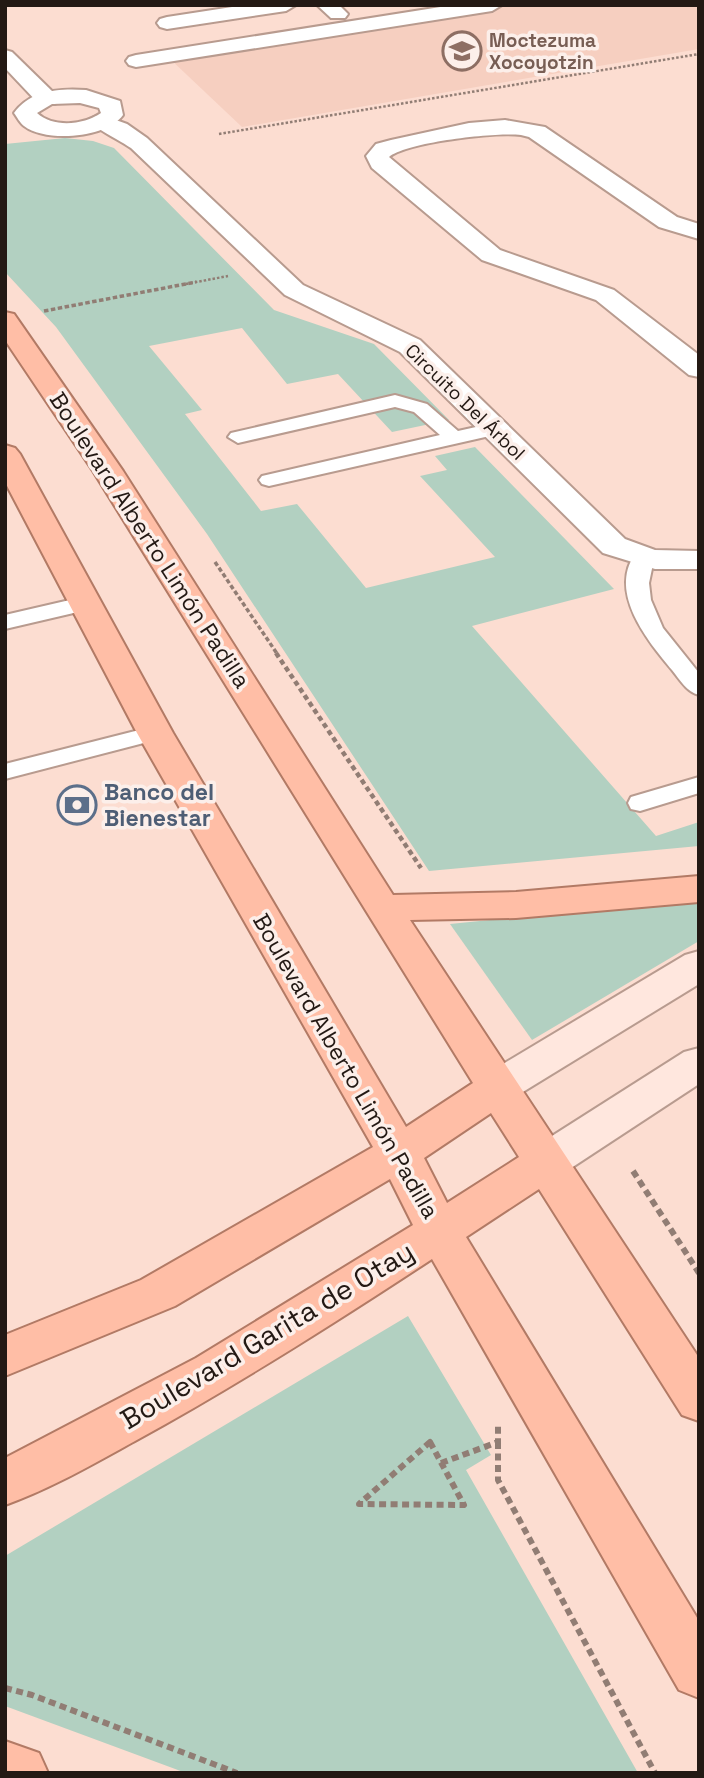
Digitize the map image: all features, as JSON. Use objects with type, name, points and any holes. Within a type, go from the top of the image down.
[{"type":"highway","name":"Boulevard Alberto Limón Padilla","points":[[5,320],[108,471],[382,908],[699,1400]]},
{"type":"highway","name":"Boulevard Alberto Limón Padilla","points":[[5,454],[155,733],[399,1153],[439,1231],[699,1672]]},
{"type":"highway","points":[[382,908],[516,905],[699,889]]},
{"type":"highway","points":[[5,1356],[158,1293],[399,1153],[498,1087]]},
{"type":"highway","name":"Boulevard Garita de Otay","points":[[5,1483],[57,1458],[261,1346],[546,1162]]},
{"type":"highway","points":[[5,1769],[19,1773]]},
{"type":"main road","points":[[498,1087],[699,965]]},
{"type":"main road","name":"Boulevard Garita de Otay","points":[[546,1162],[699,1063]]},
{"type":"street","points":[[184,39],[162,19],[286,5]]},
{"type":"street","points":[[135,61],[492,5]]},
{"type":"street","points":[[6,58],[39,102]]},
{"type":"street","points":[[69,96],[100,99],[114,110],[108,119],[79,128],[8,124],[39,102],[69,96]]},
{"type":"street","points":[[39,102],[25,113],[28,120],[54,128]]},
{"type":"street","name":"Circuito Del Árbol","points":[[102,122],[139,142],[271,268],[309,300],[390,334],[410,346],[614,546],[643,559],[674,563],[699,560]]},
{"type":"street","points":[[699,232],[668,222],[537,132],[526,128],[496,127],[399,145],[384,149],[377,156],[380,163],[491,255],[605,295],[699,369]]},
{"type":"lane","points":[[238,437],[396,401],[408,401],[418,405],[454,438]]},
{"type":"lane","points":[[269,480],[494,429]]},
{"type":"lane","points":[[643,559],[638,585],[640,604],[649,623],[699,688]]},
{"type":"lane","points":[[5,622],[87,603]]},
{"type":"lane","points":[[5,772],[155,733]]},
{"type":"lane","points":[[640,803],[699,785]]},
{"type":"path","points":[[219,134],[699,54]]},
{"type":"path","points":[[47,323],[38,312],[271,268]]},
{"type":"path","points":[[210,554],[447,907]]},
{"type":"path","points":[[633,1171],[699,1273]]},
{"type":"path","points":[[430,1442],[441,1463],[464,1505],[359,1504],[430,1442]]},
{"type":"path","points":[[498,1442],[498,1480],[655,1773]]},
{"type":"path","points":[[441,1463],[462,1455]]},
{"type":"path","points":[[5,1689],[32,1695],[237,1773]]},
{"type":"shaded area","points":[[514,5],[699,5],[699,49],[242,127],[169,58]]},
{"type":"green space","points":[[65,138],[93,141],[114,148],[274,310],[374,344],[449,420],[392,432],[338,374],[287,384],[242,328],[149,346],[202,410],[185,414],[261,511],[297,504],[366,588],[495,557],[420,476],[447,470],[435,456],[475,447],[614,589],[472,626],[656,836],[699,822],[699,846],[429,871],[207,534],[56,327],[5,272],[5,144]]},
{"type":"green space","points":[[699,899],[699,941],[532,1040],[450,924]]},
{"type":"green space","points":[[408,1316],[491,1455],[466,1470],[638,1773],[186,1773],[5,1706],[5,1556]]},
{"type":"place","name":"Moctezuma Xocoyotzin","points":[[462,51]]},
{"type":"place","name":"Banco del Bienestar","points":[[77,805]]}]
